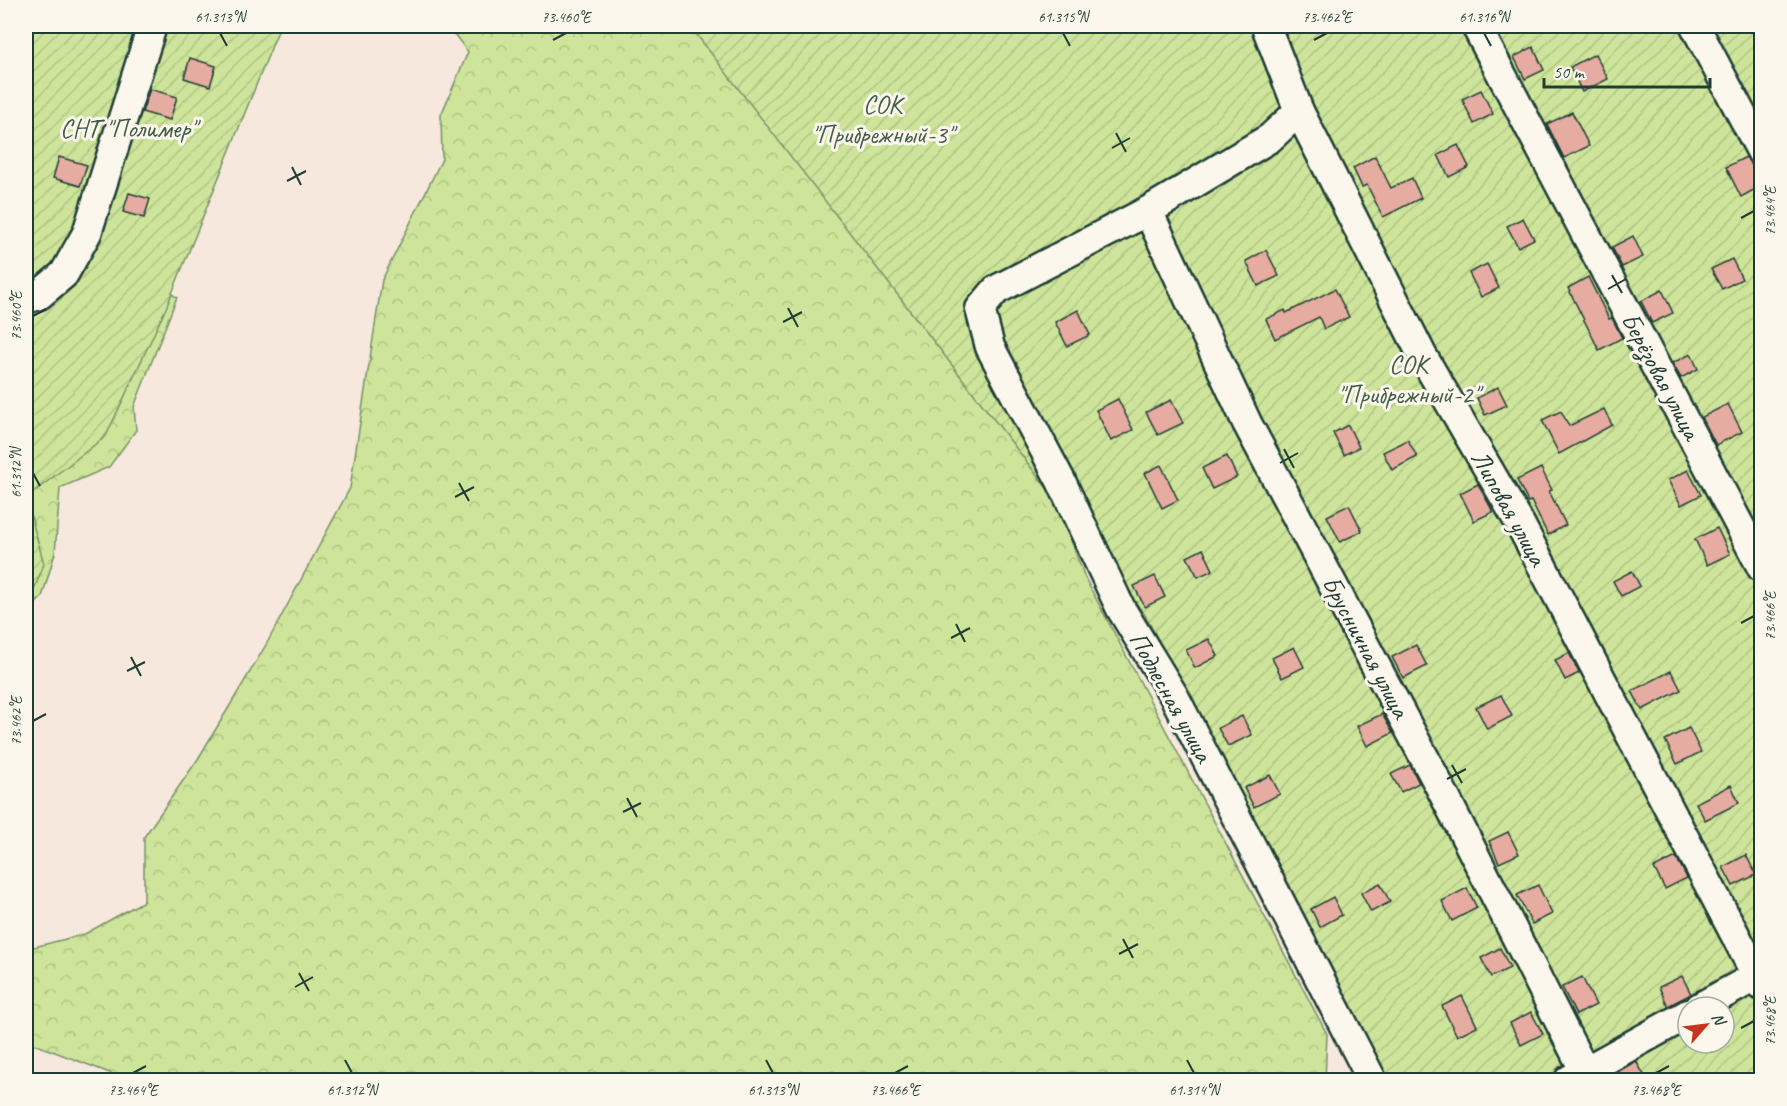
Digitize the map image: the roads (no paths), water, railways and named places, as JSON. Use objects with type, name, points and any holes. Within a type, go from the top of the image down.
[{"type":"street","points":[[26,299],[39,295],[64,273],[87,233],[152,26]]},
{"type":"street","name":"Липовая улица","points":[[1268,26],[1267,29],[1299,111],[1422,355],[1519,522],[1760,978]]},
{"type":"street","name":"Берёзовая улица","points":[[1476,26],[1761,568]]},
{"type":"street","points":[[1695,26],[1761,153]]},
{"type":"street","points":[[1148,211],[1270,138],[1299,111]]},
{"type":"street","name":"Подлесная улица","points":[[1148,211],[996,290],[980,309],[990,346],[1061,481],[1121,609],[1174,696],[1372,1080]]},
{"type":"street","name":"Брусничная улица","points":[[1148,211],[1247,423],[1440,788],[1581,1078]]},
{"type":"street","points":[[1725,995],[1760,978]]},
{"type":"street","points":[[1581,1078],[1676,1021]]},
{"type":"park label","name":"СОК \"Прибрежный-3\"","points":[[882,119]]},
{"type":"park label","name":"СНТ \"Полимер\"","points":[[128,128]]},
{"type":"park label","name":"СОК \"Прибрежный-2\"","points":[[1408,379]]}]
